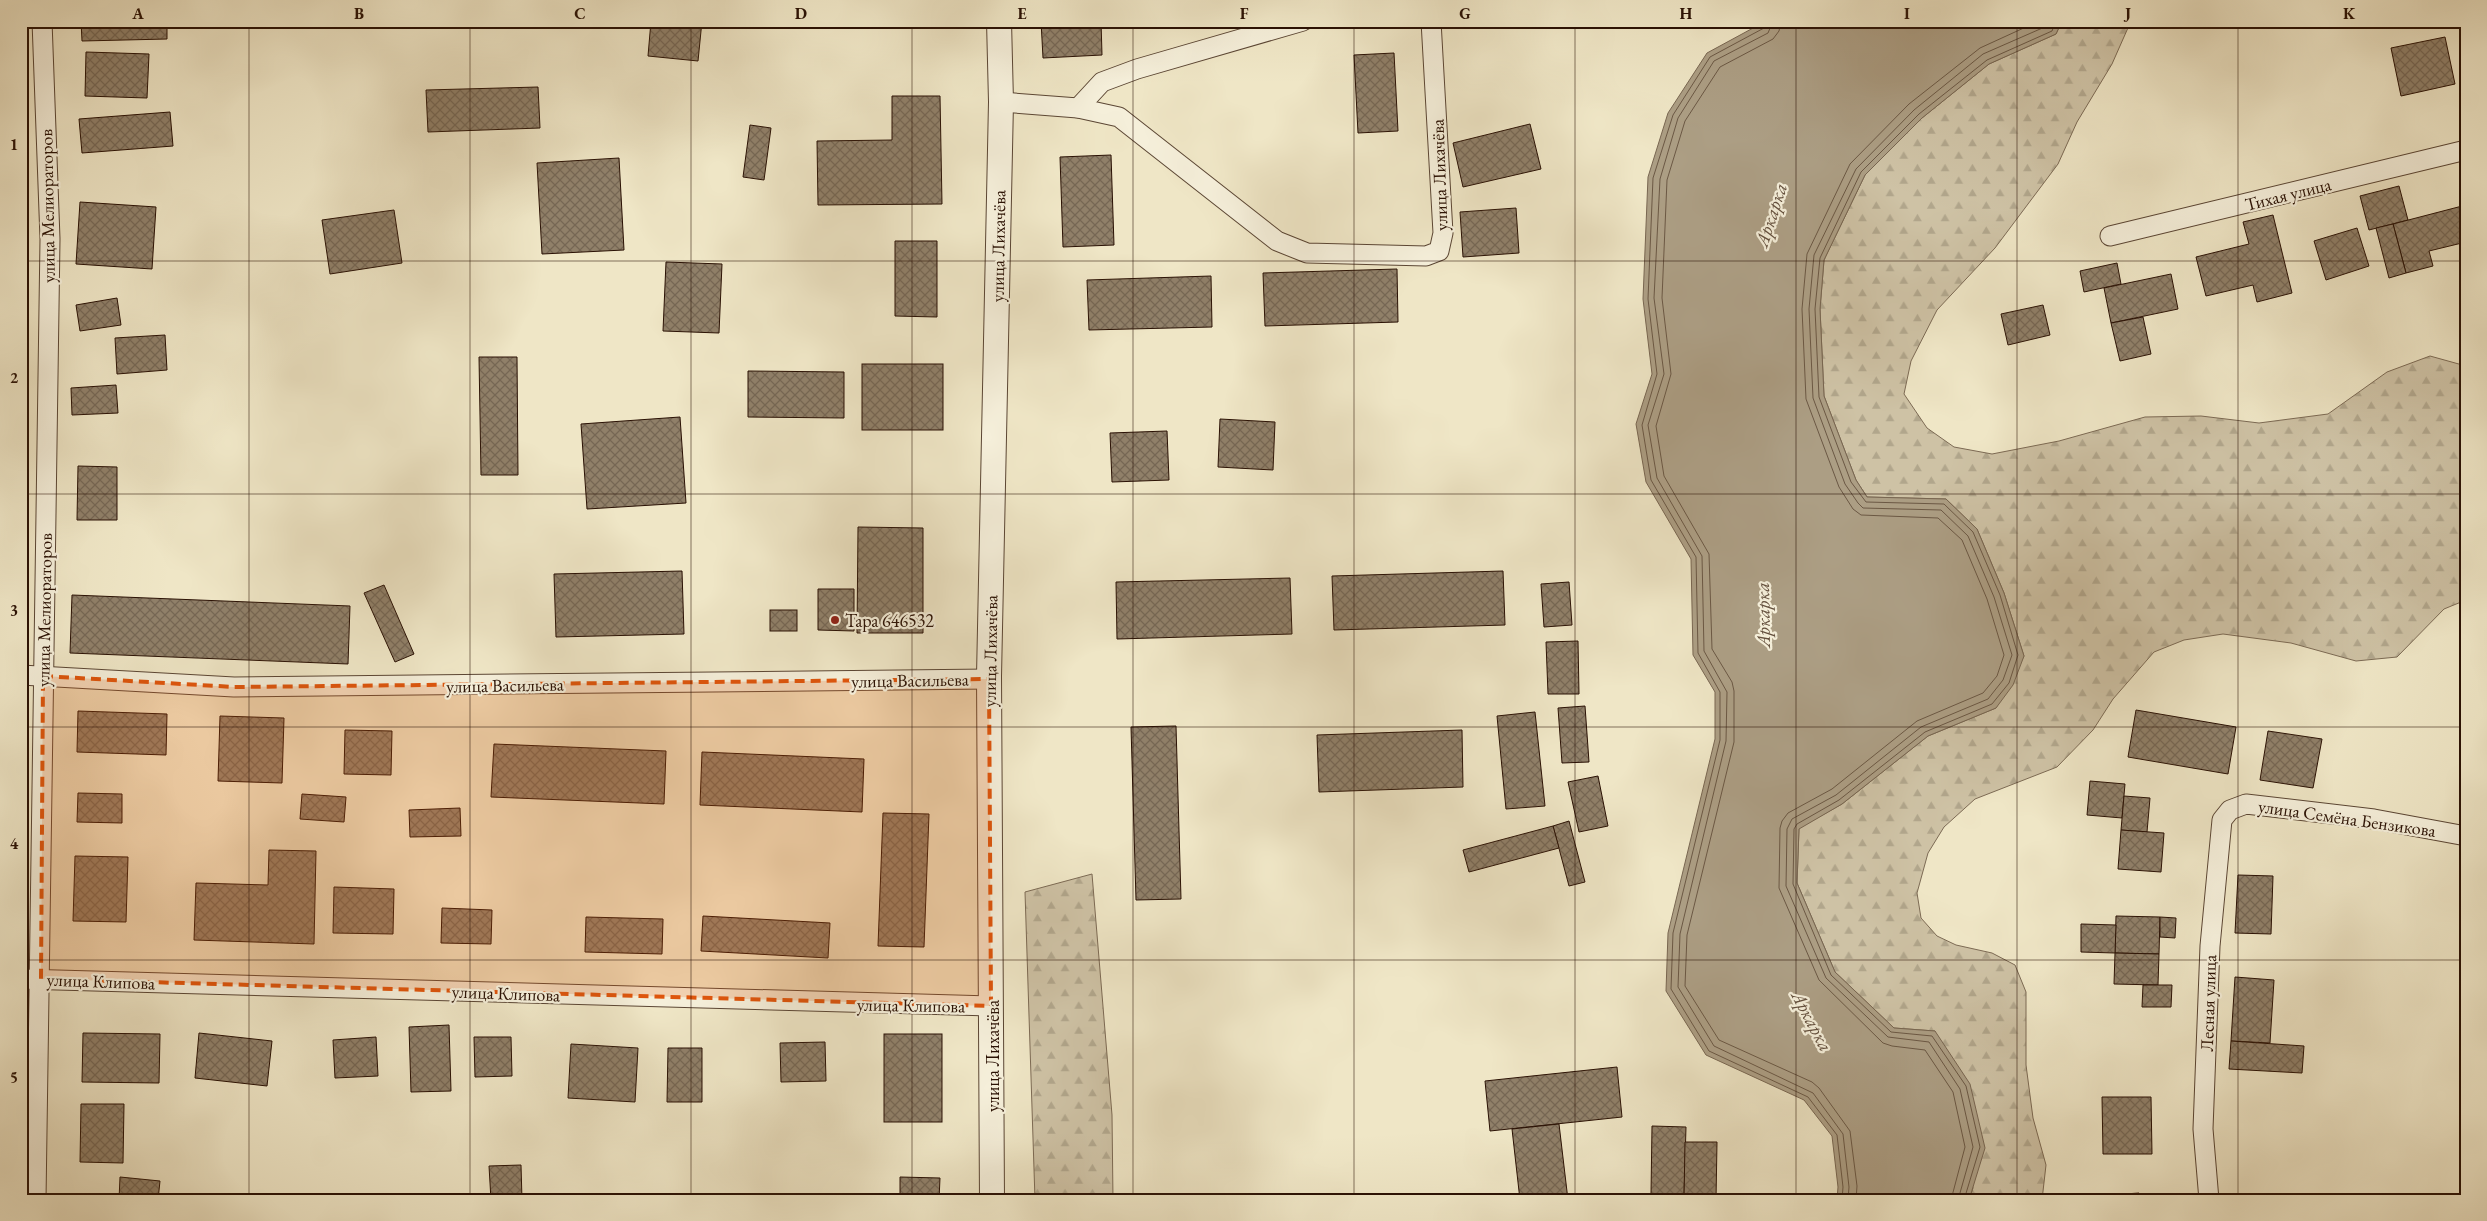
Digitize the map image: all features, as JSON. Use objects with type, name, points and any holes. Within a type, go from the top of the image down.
[{"type":"street","name":"улица Мелиораторов","points":[[36,1200],[41,979],[43,676],[50,239],[42,21]]},
{"type":"street","name":"улица Лихачёва","points":[[992,1200],[989,678],[1001,102],[999,21]]},
{"type":"street","points":[[1078,108],[1102,82],[1137,69],[1303,21]]},
{"type":"street","name":"улица Лихачёва","points":[[1001,102],[1078,108],[1119,117],[1276,241],[1307,253],[1426,256],[1439,251],[1443,233],[1431,21]]},
{"type":"street","name":"Тихая улица","points":[[2110,236],[2466,150]]},
{"type":"street","name":"улица Васильева","points":[[21,675],[234,687],[989,678]]},
{"type":"street","name":"улица Семёна Бензикова","points":[[2230,810],[2246,804],[2374,819],[2466,836]]},
{"type":"street","name":"Лесная улица","points":[[2210,1200],[2202,1129],[2210,946],[2222,820],[2230,810]]},
{"type":"street","name":"улица Клипова","points":[[21,979],[991,1006]]},
{"type":"highlighted area","points":[[43,676],[234,687],[989,679],[991,1006],[41,979]]},
{"type":"green space","points":[[2062,21],[2131,21],[2112,64],[2077,122],[2058,164],[1995,248],[1937,310],[1911,361],[1904,394],[1927,428],[1954,447],[1992,454],[2059,441],[2145,417],[2201,416],[2259,423],[2328,414],[2387,372],[2430,356],[2466,366],[2466,600],[2444,609],[2397,657],[2356,661],[2291,643],[2223,634],[2184,640],[2154,652],[2113,699],[2093,730],[2057,767],[1975,799],[1944,827],[1928,853],[1917,893],[1921,918],[1937,936],[1956,945],[1992,953],[2015,965],[2026,992],[2026,1065],[2033,1118],[2046,1165],[2042,1200],[1969,1200],[1973,1188],[1935,1031],[1894,1028],[1835,972],[1797,883],[1799,828],[1842,804],[1928,736],[1996,708],[2024,656],[2004,593],[1977,529],[1946,499],[1867,497],[1856,480],[1824,396],[1820,309],[1824,260],[1865,175],[1922,118],[1989,64],[2056,34]]},
{"type":"green space","points":[[1092,874],[1112,1115],[1113,1200],[1035,1200],[1025,892]]},
{"type":"water","name":"Аркарка","points":[[1766,21],[2062,21],[2056,34],[1989,64],[1922,118],[1865,175],[1824,260],[1820,309],[1824,396],[1856,480],[1867,497],[1946,499],[1977,529],[2004,593],[2024,656],[2013,685],[1996,708],[1928,736],[1842,804],[1799,829],[1797,883],[1835,972],[1894,1028],[1935,1031],[1970,1084],[1985,1148],[1969,1200],[1837,1200],[1838,1187],[1832,1136],[1804,1100],[1706,1055],[1666,991],[1668,933],[1715,739],[1715,692],[1693,655],[1691,559],[1646,482],[1636,424],[1652,374],[1643,299],[1648,177],[1668,113],[1707,53]]},
{"type":"building","points":[[81,21],[167,21],[167,39],[82,41]]},
{"type":"building","points":[[651,21],[702,21],[698,61],[648,56]]},
{"type":"building","points":[[1041,21],[1101,21],[1102,55],[1043,58]]},
{"type":"building","points":[[2445,37],[2455,84],[2401,96],[2391,48]]},
{"type":"building","points":[[86,52],[149,54],[147,98],[85,96]]},
{"type":"building","points":[[1394,53],[1398,131],[1358,133],[1354,55]]},
{"type":"building","points":[[538,87],[540,128],[428,132],[426,90]]},
{"type":"building","points":[[892,96],[940,96],[942,204],[818,205],[817,141],[892,140]]},
{"type":"building","points":[[170,112],[173,146],[82,153],[79,119]]},
{"type":"building","points":[[1530,124],[1541,169],[1463,187],[1453,143]]},
{"type":"building","points":[[750,125],[771,128],[764,180],[743,177]]},
{"type":"building","points":[[1111,155],[1114,245],[1063,247],[1060,157]]},
{"type":"building","points":[[619,158],[624,250],[542,254],[537,163]]},
{"type":"building","points":[[2399,186],[2408,220],[2369,230],[2360,196]]},
{"type":"building","points":[[80,202],[156,207],[152,269],[76,264]]},
{"type":"building","points":[[2466,205],[2466,242],[2429,251],[2433,266],[2406,273],[2393,224]]},
{"type":"building","points":[[1516,208],[1519,253],[1463,257],[1460,212]]},
{"type":"building","points":[[394,210],[402,263],[330,274],[322,220]]},
{"type":"building","points":[[2273,215],[2292,293],[2257,302],[2253,285],[2206,296],[2196,257],[2249,244],[2243,222]]},
{"type":"building","points":[[2393,224],[2406,273],[2389,278],[2376,228]]},
{"type":"building","points":[[2357,228],[2369,266],[2326,280],[2314,241]]},
{"type":"building","points":[[895,241],[937,241],[937,317],[895,316]]},
{"type":"building","points":[[666,262],[722,264],[719,333],[663,331]]},
{"type":"building","points":[[2117,263],[2121,284],[2084,292],[2080,271]]},
{"type":"building","points":[[1397,269],[1398,322],[1265,326],[1263,273]]},
{"type":"building","points":[[2171,274],[2178,309],[2111,323],[2104,288]]},
{"type":"building","points":[[1211,276],[1212,327],[1089,330],[1087,280]]},
{"type":"building","points":[[117,298],[121,325],[80,331],[76,305]]},
{"type":"building","points":[[2043,305],[2050,335],[2008,345],[2001,314]]},
{"type":"building","points":[[2143,317],[2151,354],[2120,361],[2111,323]]},
{"type":"building","points":[[165,335],[167,370],[117,374],[115,338]]},
{"type":"building","points":[[479,357],[517,357],[518,475],[481,475]]},
{"type":"building","points":[[862,364],[943,364],[943,430],[862,430]]},
{"type":"building","points":[[748,371],[844,372],[844,418],[748,417]]},
{"type":"building","points":[[116,385],[118,413],[72,415],[71,388]]},
{"type":"building","points":[[680,417],[686,503],[587,509],[581,424]]},
{"type":"building","points":[[1220,419],[1275,422],[1273,470],[1218,467]]},
{"type":"building","points":[[1167,431],[1169,480],[1112,482],[1110,433]]},
{"type":"building","points":[[78,466],[117,467],[117,520],[77,520]]},
{"type":"building","points":[[858,527],[923,528],[923,633],[857,633]]},
{"type":"building","points":[[682,571],[684,634],[556,637],[554,574]]},
{"type":"building","points":[[1503,571],[1505,625],[1334,630],[1332,576]]},
{"type":"building","points":[[1290,578],[1292,634],[1117,639],[1116,582]]},
{"type":"building","points":[[1569,582],[1572,625],[1544,627],[1541,584]]},
{"type":"building","points":[[384,585],[414,654],[395,662],[364,593]]},
{"type":"building","points":[[818,589],[854,589],[854,631],[818,630]]},
{"type":"building","points":[[72,595],[350,606],[348,664],[70,653]]},
{"type":"building","points":[[770,610],[797,610],[797,631],[770,631]]},
{"type":"building","points":[[1578,641],[1579,694],[1548,694],[1546,642]]},
{"type":"building","points":[[1585,706],[1589,762],[1562,763],[1558,708]]},
{"type":"building","points":[[2136,710],[2236,727],[2228,774],[2128,757]]},
{"type":"building","points":[[78,711],[167,714],[166,755],[77,752]]},
{"type":"building","points":[[1535,712],[1545,806],[1506,809],[1497,716]]},
{"type":"building","points":[[220,716],[284,718],[282,783],[218,781]]},
{"type":"building","points":[[1176,726],[1181,899],[1136,900],[1131,727]]},
{"type":"building","points":[[345,730],[392,731],[391,775],[344,774]]},
{"type":"building","points":[[1462,730],[1463,787],[1319,792],[1317,735]]},
{"type":"building","points":[[2268,731],[2322,739],[2313,788],[2260,780]]},
{"type":"building","points":[[494,744],[666,751],[664,804],[491,797]]},
{"type":"building","points":[[702,752],[864,759],[862,812],[700,805]]},
{"type":"building","points":[[1598,776],[1608,826],[1579,832],[1568,782]]},
{"type":"building","points":[[2090,781],[2125,784],[2122,818],[2087,815]]},
{"type":"building","points":[[78,793],[122,794],[122,823],[77,822]]},
{"type":"building","points":[[302,794],[346,797],[344,822],[300,819]]},
{"type":"building","points":[[2124,796],[2150,798],[2147,832],[2121,830]]},
{"type":"building","points":[[460,808],[461,836],[410,837],[409,810]]},
{"type":"building","points":[[883,813],[929,814],[924,947],[878,946]]},
{"type":"building","points":[[1569,821],[1585,882],[1569,886],[1553,826]]},
{"type":"building","points":[[1553,826],[1559,848],[1469,872],[1463,850]]},
{"type":"building","points":[[2121,830],[2164,833],[2161,872],[2118,869]]},
{"type":"building","points":[[269,850],[316,851],[314,944],[194,940],[196,883],[268,885]]},
{"type":"building","points":[[75,856],[128,857],[126,922],[73,921]]},
{"type":"building","points":[[2238,875],[2273,876],[2271,934],[2235,933]]},
{"type":"building","points":[[334,887],[394,889],[393,934],[333,933]]},
{"type":"building","points":[[442,908],[492,910],[491,944],[441,943]]},
{"type":"building","points":[[703,916],[830,923],[828,958],[701,951]]},
{"type":"building","points":[[2116,916],[2160,917],[2159,954],[2115,953]]},
{"type":"building","points":[[586,917],[663,919],[662,954],[585,952]]},
{"type":"building","points":[[2160,917],[2176,918],[2175,938],[2160,937]]},
{"type":"building","points":[[2081,924],[2116,925],[2115,953],[2081,952]]},
{"type":"building","points":[[2115,953],[2159,954],[2158,985],[2114,984]]},
{"type":"building","points":[[2235,977],[2274,980],[2270,1043],[2231,1041]]},
{"type":"building","points":[[2143,985],[2172,985],[2171,1007],[2142,1007]]},
{"type":"building","points":[[449,1025],[451,1091],[411,1092],[409,1027]]},
{"type":"building","points":[[83,1033],[160,1034],[159,1083],[82,1082]]},
{"type":"building","points":[[199,1033],[272,1041],[267,1086],[195,1078]]},
{"type":"building","points":[[884,1034],[942,1034],[942,1122],[884,1122]]},
{"type":"building","points":[[376,1037],[378,1076],[335,1078],[333,1040]]},
{"type":"building","points":[[474,1037],[511,1037],[512,1076],[475,1077]]},
{"type":"building","points":[[2231,1041],[2304,1046],[2302,1073],[2229,1069]]},
{"type":"building","points":[[825,1042],[826,1081],[781,1082],[780,1043]]},
{"type":"building","points":[[571,1044],[638,1048],[635,1102],[568,1098]]},
{"type":"building","points":[[668,1048],[702,1048],[702,1102],[667,1102]]},
{"type":"building","points":[[1617,1067],[1622,1117],[1490,1131],[1485,1081]]},
{"type":"building","points":[[2102,1097],[2151,1097],[2152,1154],[2103,1154]]},
{"type":"building","points":[[81,1104],[124,1104],[123,1163],[80,1162]]},
{"type":"building","points":[[1559,1124],[1568,1200],[1520,1200],[1512,1129]]},
{"type":"building","points":[[1652,1126],[1686,1127],[1684,1195],[1651,1194]]},
{"type":"building","points":[[1685,1142],[1717,1142],[1716,1200],[1684,1200]]},
{"type":"building","points":[[521,1165],[522,1200],[491,1200],[489,1166]]},
{"type":"building","points":[[120,1177],[160,1181],[158,1200],[119,1200]]},
{"type":"building","points":[[900,1177],[940,1178],[939,1200],[900,1200]]},
{"type":"building","points":[[2139,1193],[2140,1200],[2096,1200],[2096,1196]]},
{"type":"building","points":[[189,1197],[255,1200],[189,1200]]},
{"type":"place","name":"Тара 646532","points":[[835,620]]}]
